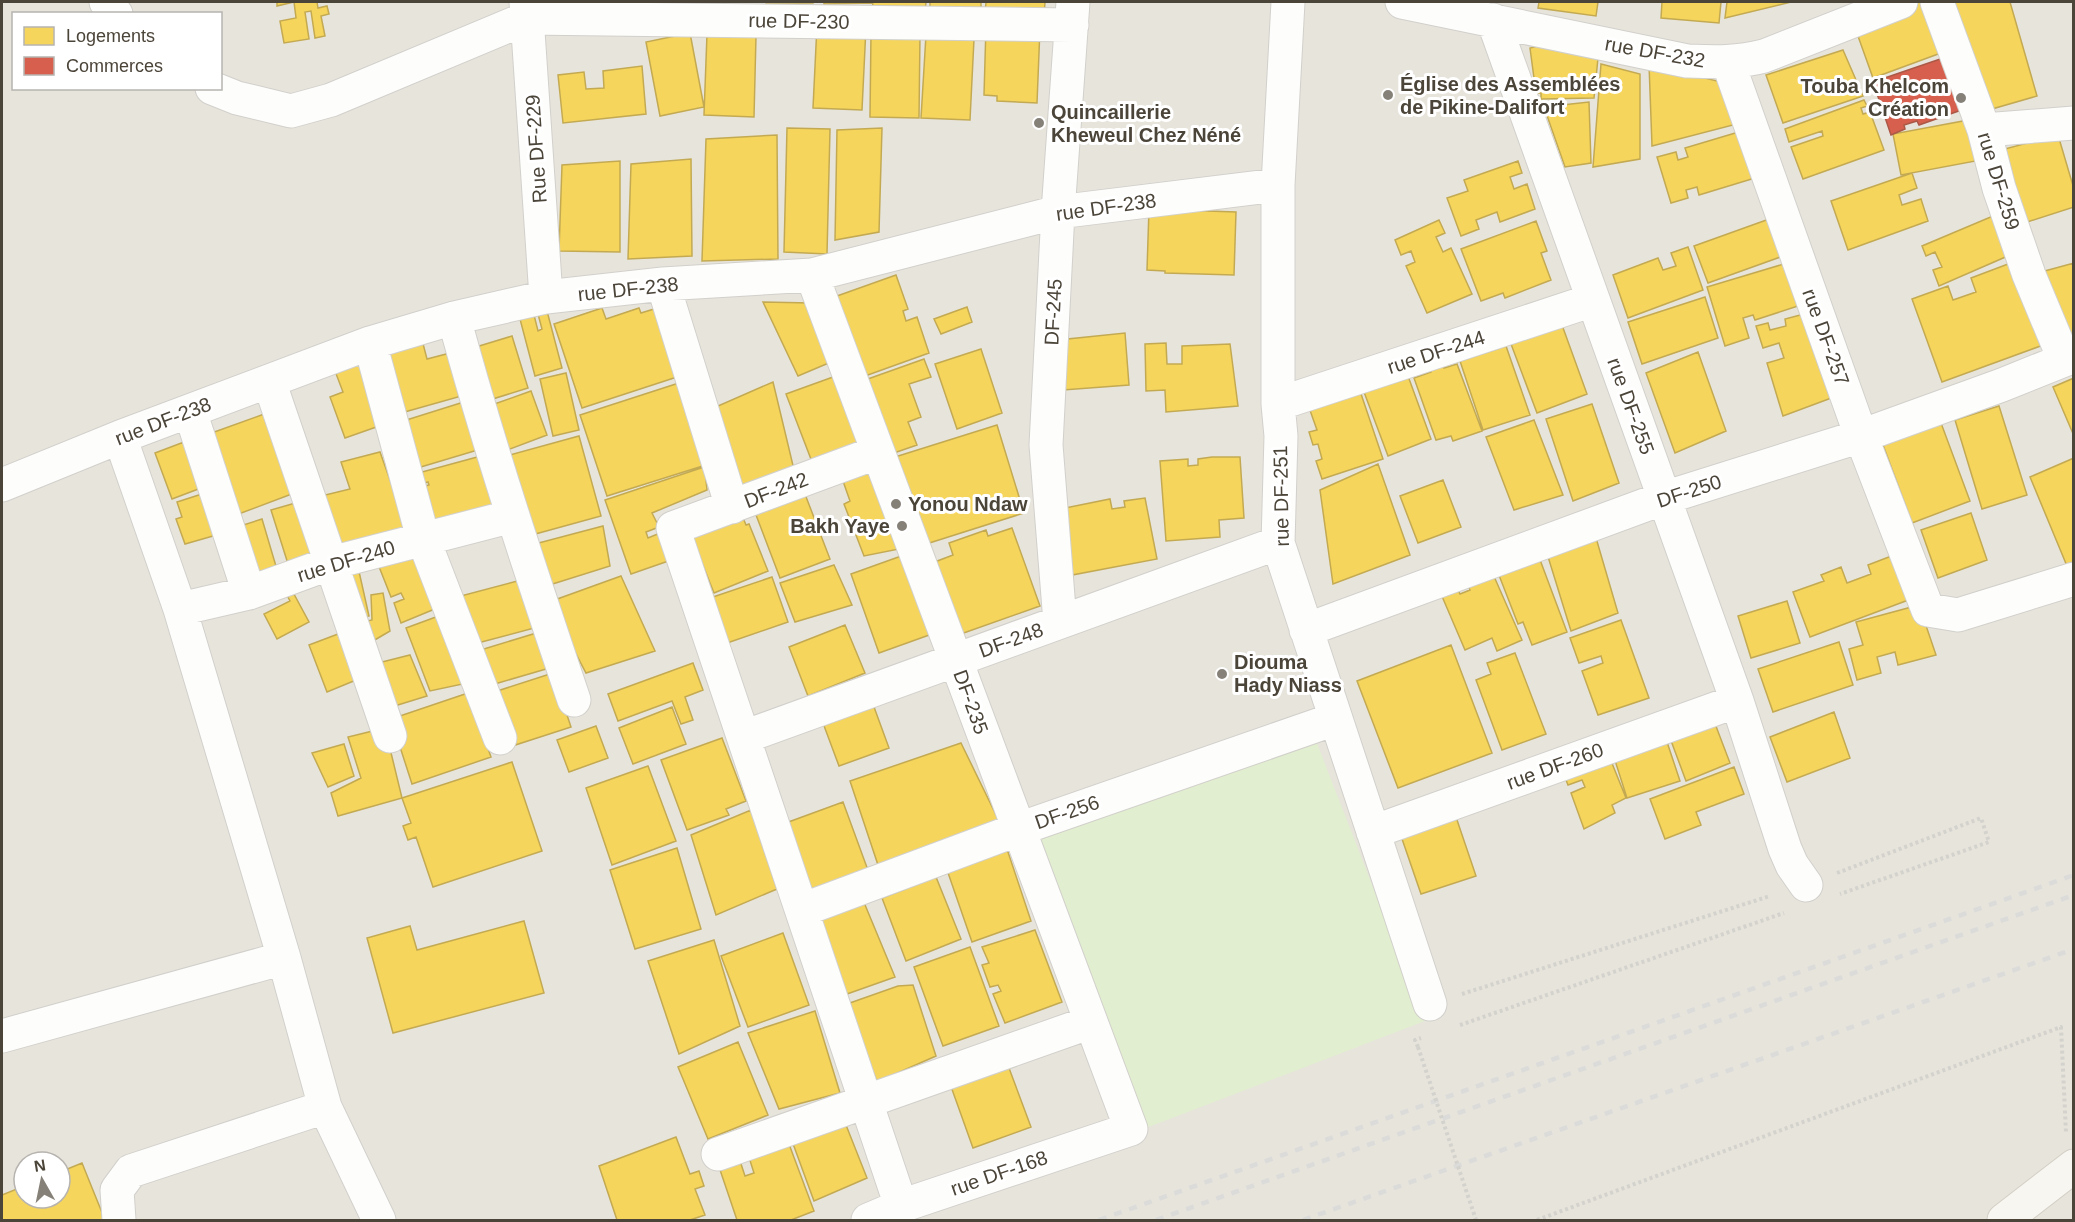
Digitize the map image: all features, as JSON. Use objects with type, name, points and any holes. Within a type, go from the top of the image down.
[{"type":"main road","points":[[2004,1221],[2071,1168]]},
{"type":"street","name":"rue DF-251","points":[[1288,2],[1278,184],[1278,404],[1281,436],[1278,543],[1373,832],[1440,1016]]},
{"type":"street","name":"rue DF-232","points":[[1402,2],[1687,61],[1728,62],[1747,61],[1764,56],[1901,2]]},
{"type":"street","name":"rue DF-259","points":[[1937,2],[1984,130],[1999,188],[2029,275],[2069,358]]},
{"type":"street","points":[[217,90],[237,98],[291,111],[331,100],[527,10]]},
{"type":"street","name":"rue DF-230","points":[[527,10],[1072,13]]},
{"type":"street","name":"Rue DF-229","points":[[527,10],[546,297]]},
{"type":"street","name":"DF-245","points":[[1060,622],[1046,445],[1058,212],[1072,13]]},
{"type":"street","name":"rue DF-255","points":[[1493,20],[1737,701],[1785,849],[1792,865],[1819,891]]},
{"type":"street","name":"rue DF-257","points":[[1728,62],[1861,436],[1928,610],[1958,615],[2073,579]]},
{"type":"street","points":[[1984,130],[2073,123]]},
{"type":"street","name":"rue DF-238","points":[[2,485],[120,437],[370,343],[454,318],[546,297],[663,284],[812,275],[1058,212],[1278,184]]},
{"type":"street","name":"DF-235","points":[[812,275],[1131,1129]]},
{"type":"street","points":[[663,284],[732,507]]},
{"type":"street","name":"rue DF-244","points":[[1278,404],[1593,300]]},
{"type":"street","points":[[454,318],[480,412],[541,605],[574,700]]},
{"type":"street","points":[[370,343],[423,538],[500,738]]},
{"type":"street","name":"DF-250","points":[[1306,630],[1664,498],[1861,436],[2069,358]]},
{"type":"street","points":[[269,381],[390,736]]},
{"type":"street","points":[[190,411],[249,593]]},
{"type":"street","points":[[120,437],[180,609],[284,958],[325,1107],[379,1221]]},
{"type":"street","name":"DF-242","points":[[744,737],[673,528],[878,452]]},
{"type":"street","name":"rue DF-240","points":[[180,609],[249,593],[331,563],[513,516]]},
{"type":"street","name":"DF-248","points":[[744,737],[1278,543]]},
{"type":"street","name":"rue DF-260","points":[[1373,832],[1737,701]]},
{"type":"street","name":"DF-256","points":[[802,910],[1019,829],[1335,719]]},
{"type":"street","points":[[744,737],[901,1206]]},
{"type":"street","points":[[2,1036],[284,958]]},
{"type":"street","points":[[718,1154],[1091,1022]]},
{"type":"street","points":[[119,1221],[117,1190],[131,1170],[325,1107]]},
{"type":"street","name":"rue DF-168","points":[[868,1221],[901,1206],[1131,1129]]},
{"type":"path","points":[[1440,1016],[1819,891],[1989,842],[1980,818],[1819,891]]},
{"type":"path","points":[[1440,1016],[1786,912]]},
{"type":"path","points":[[1537,1221],[2061,1027],[2071,1168]]},
{"type":"path","points":[[1426,1036],[1415,1040],[1476,1221]]},
{"type":"shaded area","points":[[2,2],[2073,2],[2073,1220],[2,1220]]},
{"type":"green space","points":[[1311,728],[1425,1021],[1146,1128],[1032,836]]},
{"type":"building: Logements","points":[[277,2],[294,2],[277,6]]},
{"type":"building: Logements","points":[[294,2],[317,2],[318,8],[327,6],[329,14],[321,16],[325,36],[315,38],[311,11],[305,12],[309,39],[284,43],[280,21],[296,18]]},
{"type":"building: Logements","points":[[813,2],[813,3],[766,3]]},
{"type":"building: Logements","points":[[824,2],[872,2],[872,3],[824,4]]},
{"type":"building: Logements","points":[[873,2],[926,2],[925,12],[872,10]]},
{"type":"building: Logements","points":[[930,2],[981,2],[981,9],[930,7]]},
{"type":"building: Logements","points":[[986,2],[1045,2],[1044,16],[985,14]]},
{"type":"building: Logements","points":[[1539,2],[1598,2],[1596,16],[1538,8]]},
{"type":"building: Logements","points":[[1662,2],[1721,2],[1719,23],[1661,18]]},
{"type":"building: Logements","points":[[1727,2],[1791,2],[1725,18]]},
{"type":"building: Logements","points":[[1916,2],[1930,2],[1949,50],[1873,78],[1854,25]]},
{"type":"building: Logements","points":[[1954,2],[2010,2],[2037,96],[1985,111]]},
{"type":"building: Logements","points":[[817,25],[866,27],[862,110],[813,108]]},
{"type":"building: Logements","points":[[986,26],[1040,28],[1037,103],[997,101],[997,96],[984,95]]},
{"type":"building: Logements","points":[[690,33],[704,107],[660,116],[646,42]]},
{"type":"building: Logements","points":[[871,33],[920,34],[919,118],[870,117]]},
{"type":"building: Logements","points":[[707,34],[756,36],[754,117],[704,115]]},
{"type":"building: Logements","points":[[926,35],[974,39],[970,120],[921,118]]},
{"type":"building: Logements","points":[[1535,43],[1599,48],[1594,98],[1541,99],[1541,93],[1536,93],[1530,48],[1535,47]]},
{"type":"building: Logements","points":[[1843,50],[1863,96],[1783,123],[1766,75]]},
{"type":"building: Logements","points":[[1601,64],[1640,74],[1640,159],[1593,167]]},
{"type":"building: Logements","points":[[1649,64],[1729,84],[1733,125],[1652,146]]},
{"type":"building: Logements","points":[[642,66],[646,114],[563,123],[558,75],[584,72],[586,89],[604,88],[603,71]]},
{"type":"building: Logements","points":[[1864,100],[1867,106],[1861,108],[1863,114],[1870,112],[1884,150],[1803,179],[1791,147],[1823,136],[1822,131],[1789,142],[1785,129]]},
{"type":"building: Logements","points":[[1589,102],[1591,163],[1565,167],[1544,107]]},
{"type":"building: Logements","points":[[1974,119],[1981,160],[1901,175],[1893,134]]},
{"type":"building: Logements","points":[[787,128],[830,129],[827,254],[784,252]]},
{"type":"building: Logements","points":[[882,128],[879,232],[835,240],[837,130]]},
{"type":"building: Logements","points":[[1742,131],[1755,178],[1699,195],[1697,187],[1686,190],[1688,198],[1671,203],[1657,157],[1676,152],[1678,160],[1688,157],[1685,148]]},
{"type":"building: Logements","points":[[777,135],[778,259],[702,261],[706,139]]},
{"type":"building: Logements","points":[[2058,135],[2074,189],[2074,207],[2024,223],[2001,150]]},
{"type":"building: Logements","points":[[691,159],[692,256],[628,259],[631,164]]},
{"type":"building: Logements","points":[[620,161],[620,252],[559,251],[562,165]]},
{"type":"building: Logements","points":[[1518,161],[1522,173],[1510,177],[1514,189],[1527,184],[1535,209],[1500,222],[1497,212],[1476,220],[1479,229],[1461,236],[1447,198],[1468,191],[1464,180]]},
{"type":"building: Logements","points":[[1912,173],[1917,188],[1899,195],[1902,205],[1921,199],[1928,221],[1848,250],[1831,201]]},
{"type":"building: Logements","points":[[1149,209],[1236,212],[1234,275],[1165,273],[1165,271],[1147,270]]},
{"type":"building: Logements","points":[[1993,216],[2010,255],[1939,286],[1933,270],[1942,267],[1935,252],[1926,256],[1922,246]]},
{"type":"building: Logements","points":[[1772,218],[1786,255],[1708,283],[1694,246]]},
{"type":"building: Logements","points":[[1439,220],[1445,233],[1436,237],[1443,252],[1451,248],[1472,294],[1427,313],[1406,266],[1415,262],[1411,251],[1401,255],[1395,240]]},
{"type":"building: Logements","points":[[1536,221],[1547,251],[1541,253],[1551,280],[1505,298],[1503,293],[1481,301],[1461,249]]},
{"type":"building: Logements","points":[[1688,247],[1703,290],[1628,318],[1613,275],[1658,258],[1663,270],[1676,266],[1671,253]]},
{"type":"building: Logements","points":[[2016,261],[2046,344],[1942,382],[1912,299],[1948,286],[1953,300],[1976,292],[1971,278]]},
{"type":"building: Logements","points":[[1787,263],[1801,305],[1755,320],[1753,315],[1743,318],[1749,338],[1725,346],[1707,287]]},
{"type":"building: Logements","points":[[2074,263],[2074,340],[2041,272]]},
{"type":"building: Logements","points":[[896,275],[908,309],[903,311],[906,321],[917,317],[929,353],[865,376],[837,296]]},
{"type":"building: Logements","points":[[1705,297],[1718,338],[1642,364],[1628,322]]},
{"type":"building: Logements","points":[[763,302],[810,303],[831,362],[798,376]]},
{"type":"building: Logements","points":[[967,307],[972,322],[941,334],[934,319]]},
{"type":"building: Logements","points":[[602,308],[606,319],[639,308],[641,313],[654,309],[677,377],[582,408],[554,324]]},
{"type":"building: Logements","points":[[547,311],[562,368],[535,376],[520,319],[534,315],[538,331],[542,329],[538,314]]},
{"type":"building: Logements","points":[[1808,313],[1834,397],[1783,416],[1767,363],[1784,358],[1779,343],[1763,348],[1756,326],[1768,323],[1770,330],[1786,326],[1785,319]]},
{"type":"building: Logements","points":[[1562,325],[1587,394],[1537,413],[1511,344]]},
{"type":"building: Logements","points":[[1125,333],[1129,385],[1063,390],[1058,340]]},
{"type":"building: Logements","points":[[421,336],[427,359],[454,352],[465,395],[401,413],[386,346]]},
{"type":"building: Logements","points":[[512,336],[528,388],[483,402],[466,350]]},
{"type":"building: Logements","points":[[1166,343],[1167,364],[1182,364],[1182,346],[1230,344],[1238,406],[1166,412],[1165,390],[1146,391],[1145,344]]},
{"type":"building: Logements","points":[[1506,346],[1530,415],[1483,430],[1460,361]]},
{"type":"building: Logements","points":[[981,349],[1002,413],[957,429],[935,364]]},
{"type":"building: Logements","points":[[1698,352],[1726,431],[1675,453],[1646,373]]},
{"type":"building: Logements","points":[[1440,357],[1444,368],[1457,364],[1482,431],[1453,441],[1451,436],[1436,440],[1414,378],[1431,372],[1428,361]]},
{"type":"building: Logements","points":[[924,359],[931,377],[909,384],[921,417],[908,422],[917,445],[891,454],[865,380]]},
{"type":"building: Logements","points":[[359,362],[382,425],[345,438],[330,397],[343,392],[335,371]]},
{"type":"building: Logements","points":[[566,373],[579,430],[553,436],[540,379]]},
{"type":"building: Logements","points":[[1408,376],[1431,439],[1388,456],[1364,392]]},
{"type":"building: Logements","points":[[833,377],[863,449],[814,467],[786,394]]},
{"type":"building: Logements","points":[[2074,378],[2074,436],[2053,387]]},
{"type":"building: Logements","points":[[682,382],[709,464],[607,496],[580,415]]},
{"type":"building: Logements","points":[[773,382],[796,478],[741,496],[717,419],[718,406]]},
{"type":"building: Logements","points":[[1357,382],[1383,459],[1322,479],[1316,461],[1322,459],[1318,444],[1313,445],[1309,432],[1317,430],[1306,399]]},
{"type":"building: Logements","points":[[531,391],[547,435],[502,452],[486,407]]},
{"type":"building: Logements","points":[[467,401],[481,449],[414,469],[400,422]]},
{"type":"building: Logements","points":[[1592,404],[1619,483],[1573,501],[1546,419]]},
{"type":"building: Logements","points":[[1999,406],[2027,495],[1982,509],[1955,420]]},
{"type":"building: Logements","points":[[267,413],[297,492],[236,515],[206,435]]},
{"type":"building: Logements","points":[[1534,420],[1563,495],[1514,510],[1486,437]]},
{"type":"building: Logements","points":[[1941,423],[1970,501],[1912,523],[1883,445]]},
{"type":"building: Logements","points":[[997,425],[1024,513],[923,545],[895,457]]},
{"type":"building: Logements","points":[[579,436],[601,516],[528,536],[506,456]]},
{"type":"building: Logements","points":[[184,442],[201,488],[172,499],[155,453]]},
{"type":"building: Logements","points":[[380,452],[409,533],[335,549],[317,497],[350,489],[341,462]]},
{"type":"building: Logements","points":[[481,456],[496,512],[428,530],[417,488],[429,485],[428,482],[414,486],[411,475]]},
{"type":"building: Logements","points":[[1240,457],[1244,518],[1219,520],[1220,537],[1166,541],[1160,461],[1188,459],[1188,466],[1198,465],[1198,459]]},
{"type":"building: Logements","points":[[2074,458],[2074,563],[2067,566],[2030,477]]},
{"type":"building: Logements","points":[[1378,464],[1410,555],[1333,584],[1320,490]]},
{"type":"building: Logements","points":[[870,465],[904,548],[864,556],[844,504],[850,501],[843,481]]},
{"type":"building: Logements","points":[[707,466],[705,471],[707,490],[652,513],[659,527],[646,532],[648,538],[665,531],[677,558],[631,574],[605,500]]},
{"type":"building: Logements","points":[[1443,480],[1461,527],[1418,543],[1400,496]]},
{"type":"building: Logements","points":[[803,489],[830,559],[780,578],[753,507]]},
{"type":"building: Logements","points":[[205,493],[220,534],[185,544],[176,519],[182,517],[177,502]]},
{"type":"building: Logements","points":[[1145,498],[1157,559],[1072,575],[1060,509],[1110,499],[1112,509],[1125,507],[1124,501]]},
{"type":"building: Logements","points":[[306,500],[323,556],[289,567],[271,510]]},
{"type":"building: Logements","points":[[739,508],[746,525],[749,524],[768,571],[714,593],[688,528]]},
{"type":"building: Logements","points":[[1971,513],[1987,560],[1938,578],[1921,530]]},
{"type":"building: Logements","points":[[262,519],[278,573],[249,582],[234,528]]},
{"type":"building: Logements","points":[[603,526],[610,566],[543,587],[531,545]]},
{"type":"building: Logements","points":[[1012,528],[1040,606],[958,635],[932,563],[953,555],[949,543],[986,530],[988,536]]},
{"type":"building: Logements","points":[[1594,531],[1618,613],[1571,631],[1545,547]]},
{"type":"building: Logements","points":[[418,547],[442,606],[401,623],[394,603],[404,599],[401,593],[391,597],[376,559]]},
{"type":"building: Logements","points":[[1536,549],[1567,632],[1532,645],[1523,622],[1518,624],[1495,565]]},
{"type":"building: Logements","points":[[904,555],[932,634],[879,653],[851,574]]},
{"type":"building: Logements","points":[[1894,555],[1911,599],[1810,637],[1793,592],[1824,581],[1821,575],[1841,567],[1847,583],[1871,574],[1868,565]]},
{"type":"building: Logements","points":[[834,565],[852,605],[795,622],[780,583]]},
{"type":"building: Logements","points":[[1489,565],[1522,640],[1497,651],[1492,638],[1465,650],[1438,587],[1454,581],[1460,594],[1470,590],[1464,576]]},
{"type":"building: Logements","points":[[358,567],[369,616],[350,620],[340,571]]},
{"type":"building: Logements","points":[[621,576],[655,651],[586,673],[549,602]]},
{"type":"building: Logements","points":[[772,577],[788,622],[727,643],[710,598]]},
{"type":"building: Logements","points":[[525,579],[538,627],[470,645],[457,597]]},
{"type":"building: Logements","points":[[288,583],[309,622],[277,639],[264,614],[290,601],[282,586]]},
{"type":"building: Logements","points":[[383,593],[390,631],[361,648],[354,624],[372,620],[371,595]]},
{"type":"building: Logements","points":[[1787,601],[1800,643],[1751,658],[1738,616]]},
{"type":"building: Logements","points":[[1919,605],[1936,655],[1898,665],[1895,652],[1877,657],[1881,673],[1857,680],[1849,649],[1863,645],[1856,622]]},
{"type":"building: Logements","points":[[444,614],[472,682],[430,691],[406,628]]},
{"type":"building: Logements","points":[[1621,620],[1649,698],[1598,715],[1582,671],[1603,663],[1601,656],[1579,663],[1570,638]]},
{"type":"building: Logements","points":[[845,625],[865,673],[808,696],[789,647]]},
{"type":"building: Logements","points":[[543,631],[553,667],[488,686],[474,652]]},
{"type":"building: Logements","points":[[338,634],[356,680],[327,692],[309,645]]},
{"type":"building: Logements","points":[[1839,642],[1853,685],[1773,712],[1758,669]]},
{"type":"building: Logements","points":[[1451,645],[1492,753],[1398,788],[1357,681]]},
{"type":"building: Logements","points":[[1515,653],[1546,734],[1502,750],[1476,680],[1491,674],[1487,663]]},
{"type":"building: Logements","points":[[410,655],[427,696],[388,708],[374,664]]},
{"type":"building: Logements","points":[[693,663],[703,690],[685,697],[693,720],[681,724],[672,701],[618,721],[608,694]]},
{"type":"building: Logements","points":[[553,673],[571,727],[506,748],[488,694]]},
{"type":"building: Logements","points":[[468,693],[491,757],[412,784],[391,719]]},
{"type":"building: Logements","points":[[870,696],[889,748],[839,766],[820,715]]},
{"type":"building: Logements","points":[[672,707],[686,744],[633,764],[619,728]]},
{"type":"building: Logements","points":[[1834,712],[1850,758],[1787,782],[1770,737]]},
{"type":"building: Logements","points":[[1714,721],[1730,763],[1686,781],[1670,738]]},
{"type":"building: Logements","points":[[596,726],[608,758],[569,772],[557,740]]},
{"type":"building: Logements","points":[[385,728],[402,798],[338,816],[331,793],[361,778],[348,737]]},
{"type":"building: Logements","points":[[1664,733],[1680,781],[1627,798],[1612,751]]},
{"type":"building: Logements","points":[[722,738],[746,801],[726,809],[729,815],[687,830],[661,760]]},
{"type":"building: Logements","points":[[961,743],[999,821],[879,868],[850,781]]},
{"type":"building: Logements","points":[[344,744],[354,776],[328,787],[312,753]]},
{"type":"building: Logements","points":[[1607,751],[1626,798],[1612,805],[1615,813],[1584,829],[1571,793],[1585,787],[1582,780],[1568,785],[1561,767]]},
{"type":"building: Logements","points":[[512,762],[542,851],[433,887],[416,837],[408,840],[403,826],[411,823],[402,798]]},
{"type":"building: Logements","points":[[648,766],[676,841],[612,865],[586,788]]},
{"type":"building: Logements","points":[[1734,767],[1744,794],[1696,812],[1701,825],[1665,839],[1650,799]]},
{"type":"building: Logements","points":[[843,802],[869,873],[812,895],[783,824]]},
{"type":"building: Logements","points":[[751,810],[777,889],[716,915],[691,835]]},
{"type":"building: Logements","points":[[1456,817],[1476,876],[1421,894],[1401,836]]},
{"type":"building: Logements","points":[[1006,846],[1031,921],[972,942],[946,867]]},
{"type":"building: Logements","points":[[677,848],[701,929],[635,949],[610,870]]},
{"type":"building: Logements","points":[[936,877],[961,939],[906,961],[882,898]]},
{"type":"building: Logements","points":[[863,900],[895,977],[847,994],[815,917]]},
{"type":"building: Logements","points":[[524,921],[544,993],[393,1033],[367,938],[410,926],[417,950]]},
{"type":"building: Logements","points":[[1035,930],[1062,1002],[1005,1023],[993,994],[1001,991],[998,985],[990,987],[982,965],[989,963],[982,947]]},
{"type":"building: Logements","points":[[783,933],[809,1005],[748,1027],[721,956]]},
{"type":"building: Logements","points":[[714,940],[740,1026],[679,1054],[648,961]]},
{"type":"building: Logements","points":[[970,947],[999,1026],[943,1046],[914,967]]},
{"type":"building: Logements","points":[[913,985],[936,1056],[877,1082],[847,1004],[898,986]]},
{"type":"building: Logements","points":[[815,1011],[840,1093],[779,1109],[748,1033]]},
{"type":"building: Logements","points":[[738,1042],[768,1115],[708,1139],[678,1067]]},
{"type":"building: Logements","points":[[1006,1060],[1031,1127],[973,1148],[949,1081]]},
{"type":"building: Logements","points":[[844,1120],[867,1178],[814,1201],[792,1141]]},
{"type":"building: Logements","points":[[786,1136],[814,1211],[791,1220],[737,1220],[716,1158],[737,1152],[745,1176],[754,1173],[746,1148]]},
{"type":"building: Logements","points":[[676,1137],[690,1174],[699,1171],[704,1186],[695,1189],[705,1215],[690,1220],[617,1220],[599,1166]]},
{"type":"building: Logements","points":[[82,1163],[105,1220],[2,1220],[2,1195],[12,1191],[12,1210],[72,1210],[72,1167]]},
{"type":"building: Commerces","points":[[1952,55],[1970,107],[1919,125],[1917,121],[1904,125],[1905,129],[1891,135],[1873,82]]},
{"type":"railway","points":[[1099,1220],[2074,875]]},
{"type":"railway","points":[[1156,1220],[2074,895]]},
{"type":"railway","points":[[1303,1220],[2074,949]]},
{"type":"place","name":"Église des Assemblées de Pikine-Dalifort","points":[[1388,95]]},
{"type":"place","name":"Touba Khelcom Création","points":[[1961,98]]},
{"type":"place","name":"Quincaillerie Kheweul Chez Néné","points":[[1039,123]]},
{"type":"place","name":"Yonou Ndaw","points":[[896,504]]},
{"type":"place","name":"Bakh Yaye","points":[[902,526]]},
{"type":"place","name":"Diouma Hady Niass","points":[[1222,674]]}]
